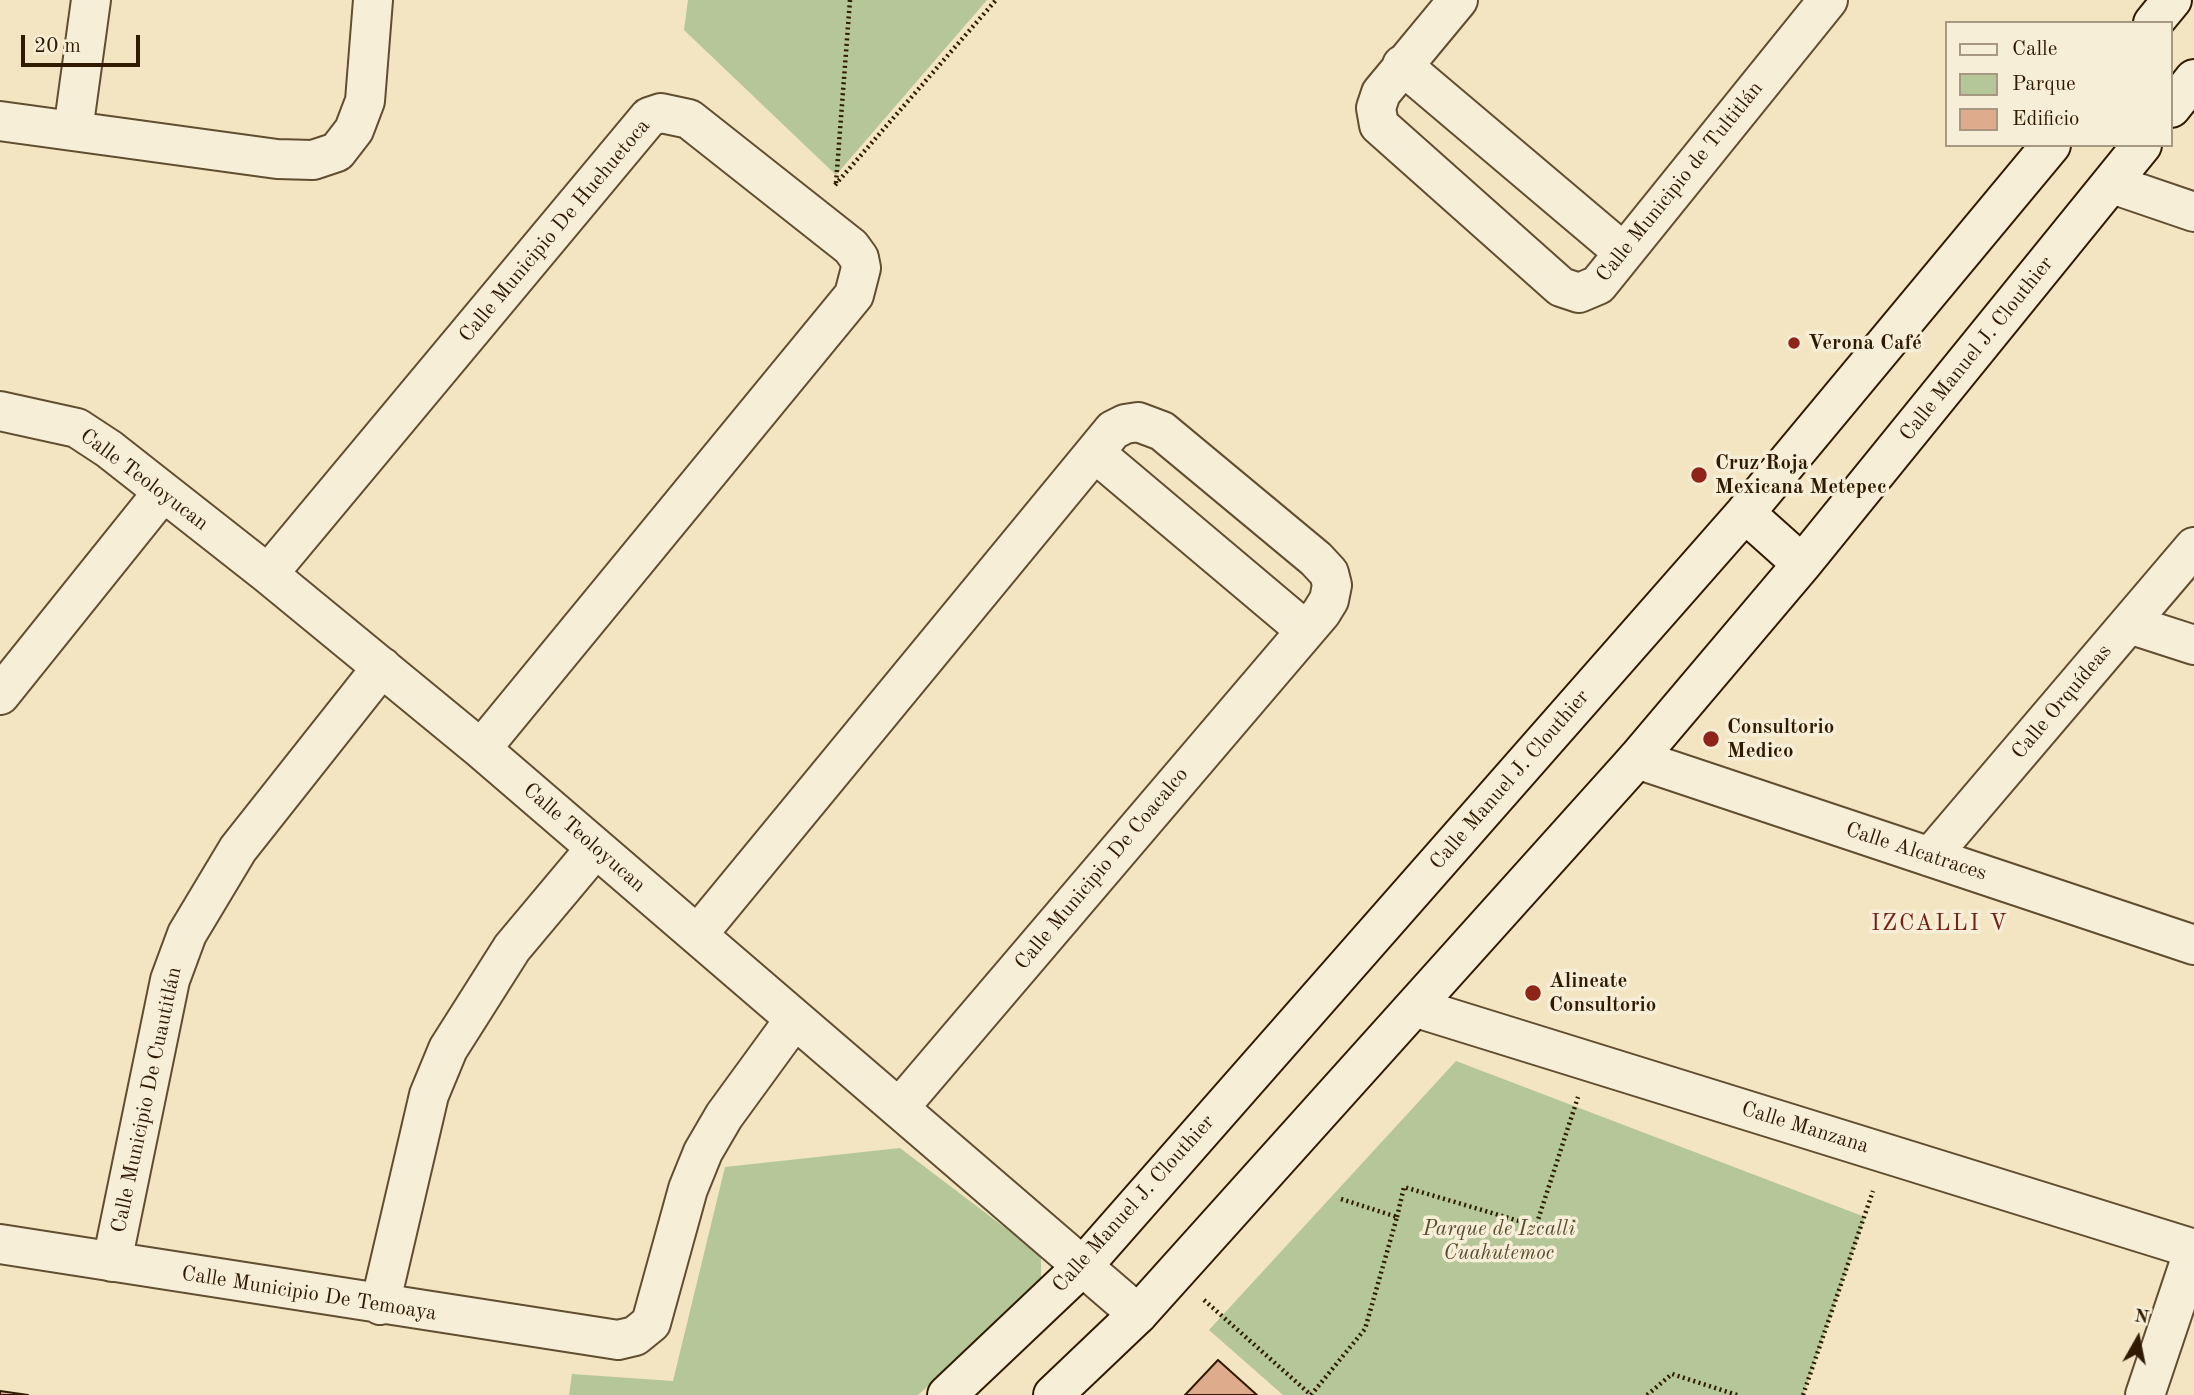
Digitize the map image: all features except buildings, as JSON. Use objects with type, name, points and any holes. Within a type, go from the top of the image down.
[{"type":"street","points":[[73,131],[91,0]]},
{"type":"street","points":[[0,121],[277,159],[313,160],[337,152],[354,130],[365,101],[373,0]]},
{"type":"street","name":"Calle Municipio de Tultitlán","points":[[1458,0],[1381,93],[1376,108],[1378,125],[1561,286],[1579,293],[1588,292],[1598,285],[1828,0]]},
{"type":"street","points":[[2155,21],[2172,0]]},
{"type":"street","points":[[1402,65],[1623,252]]},
{"type":"street","points":[[2173,105],[2194,79]]},
{"type":"street","name":"Calle Municipio De Huehuetoca","points":[[268,574],[649,117],[661,113],[689,119],[851,247],[859,258],[860,280],[854,295],[481,749]]},
{"type":"street","name":"Calle Manuel J. Clouthier","points":[[947,1395],[1082,1267],[1745,513],[2049,147]]},
{"type":"street","name":"Calle Manuel J. Clouthier","points":[[1053,1395],[1138,1314],[1174,1275],[1417,1008],[1637,759],[1802,564],[2140,147]]},
{"type":"street","points":[[2112,184],[2194,212]]},
{"type":"street","name":"Calle Teoloyucan","points":[[0,411],[76,428],[268,574],[481,749],[1138,1314]]},
{"type":"street","name":"Calle Municipio De Coacalco","points":[[698,934],[1114,430],[1125,424],[1138,422],[1154,427],[1316,559],[1329,573],[1332,585],[1329,600],[899,1108]]},
{"type":"street","points":[[1095,453],[1306,630]]},
{"type":"street","points":[[0,695],[163,492]]},
{"type":"street","points":[[1745,513],[1802,564]]},
{"type":"street","name":"Calle Orquídeas","points":[[1930,858],[2194,547]]},
{"type":"street","points":[[2129,624],[2194,645]]},
{"type":"street","name":"Calle Municipio De Cuautitlán","points":[[112,1262],[170,980],[187,934],[238,849],[382,667]]},
{"type":"street","name":"Calle Alcatraces","points":[[1637,759],[2194,945]]},
{"type":"street","points":[[380,1305],[429,1095],[448,1049],[512,948],[595,849]]},
{"type":"street","name":"Calle Manzana","points":[[1417,1008],[2194,1250]]},
{"type":"street","name":"Calle Municipio De Temoaya","points":[[0,1244],[618,1340],[635,1335],[651,1323],[688,1189],[703,1152],[723,1116],[794,1020]]},
{"type":"street","points":[[2146,1395],[2194,1250]]},
{"type":"path","points":[[836,184],[850,0]]},
{"type":"path","points":[[809,214],[996,0]]},
{"type":"path","points":[[1174,1275],[1311,1395],[1365,1329],[1404,1187],[1536,1226],[1591,1062]]},
{"type":"path","points":[[1803,1395],[1885,1153]]},
{"type":"path","points":[[1338,1198],[1397,1217]]},
{"type":"path","points":[[1647,1395],[1672,1374],[1737,1395]]},
{"type":"green space","points":[[688,0],[987,0],[836,175],[684,30]]},
{"type":"green space","name":"Parque de Izcalli Cuahutemoc","points":[[1456,1061],[1865,1217],[1803,1395],[1283,1395],[1209,1330]]},
{"type":"green space","points":[[900,1148],[1041,1255],[1041,1285],[918,1395],[569,1395],[572,1374],[673,1381],[725,1167]]},
{"type":"place","name":"Verona Café","points":[[1794,343]]},
{"type":"place","name":"Cruz Roja Mexicana Metepec","points":[[1699,475]]},
{"type":"place","name":"Consultorio Medico","points":[[1711,739]]},
{"type":"place","name":"Alineate Consultorio","points":[[1533,993]]},
{"type":"district","name":"IZCALLI V","points":[[1940,924]]}]
